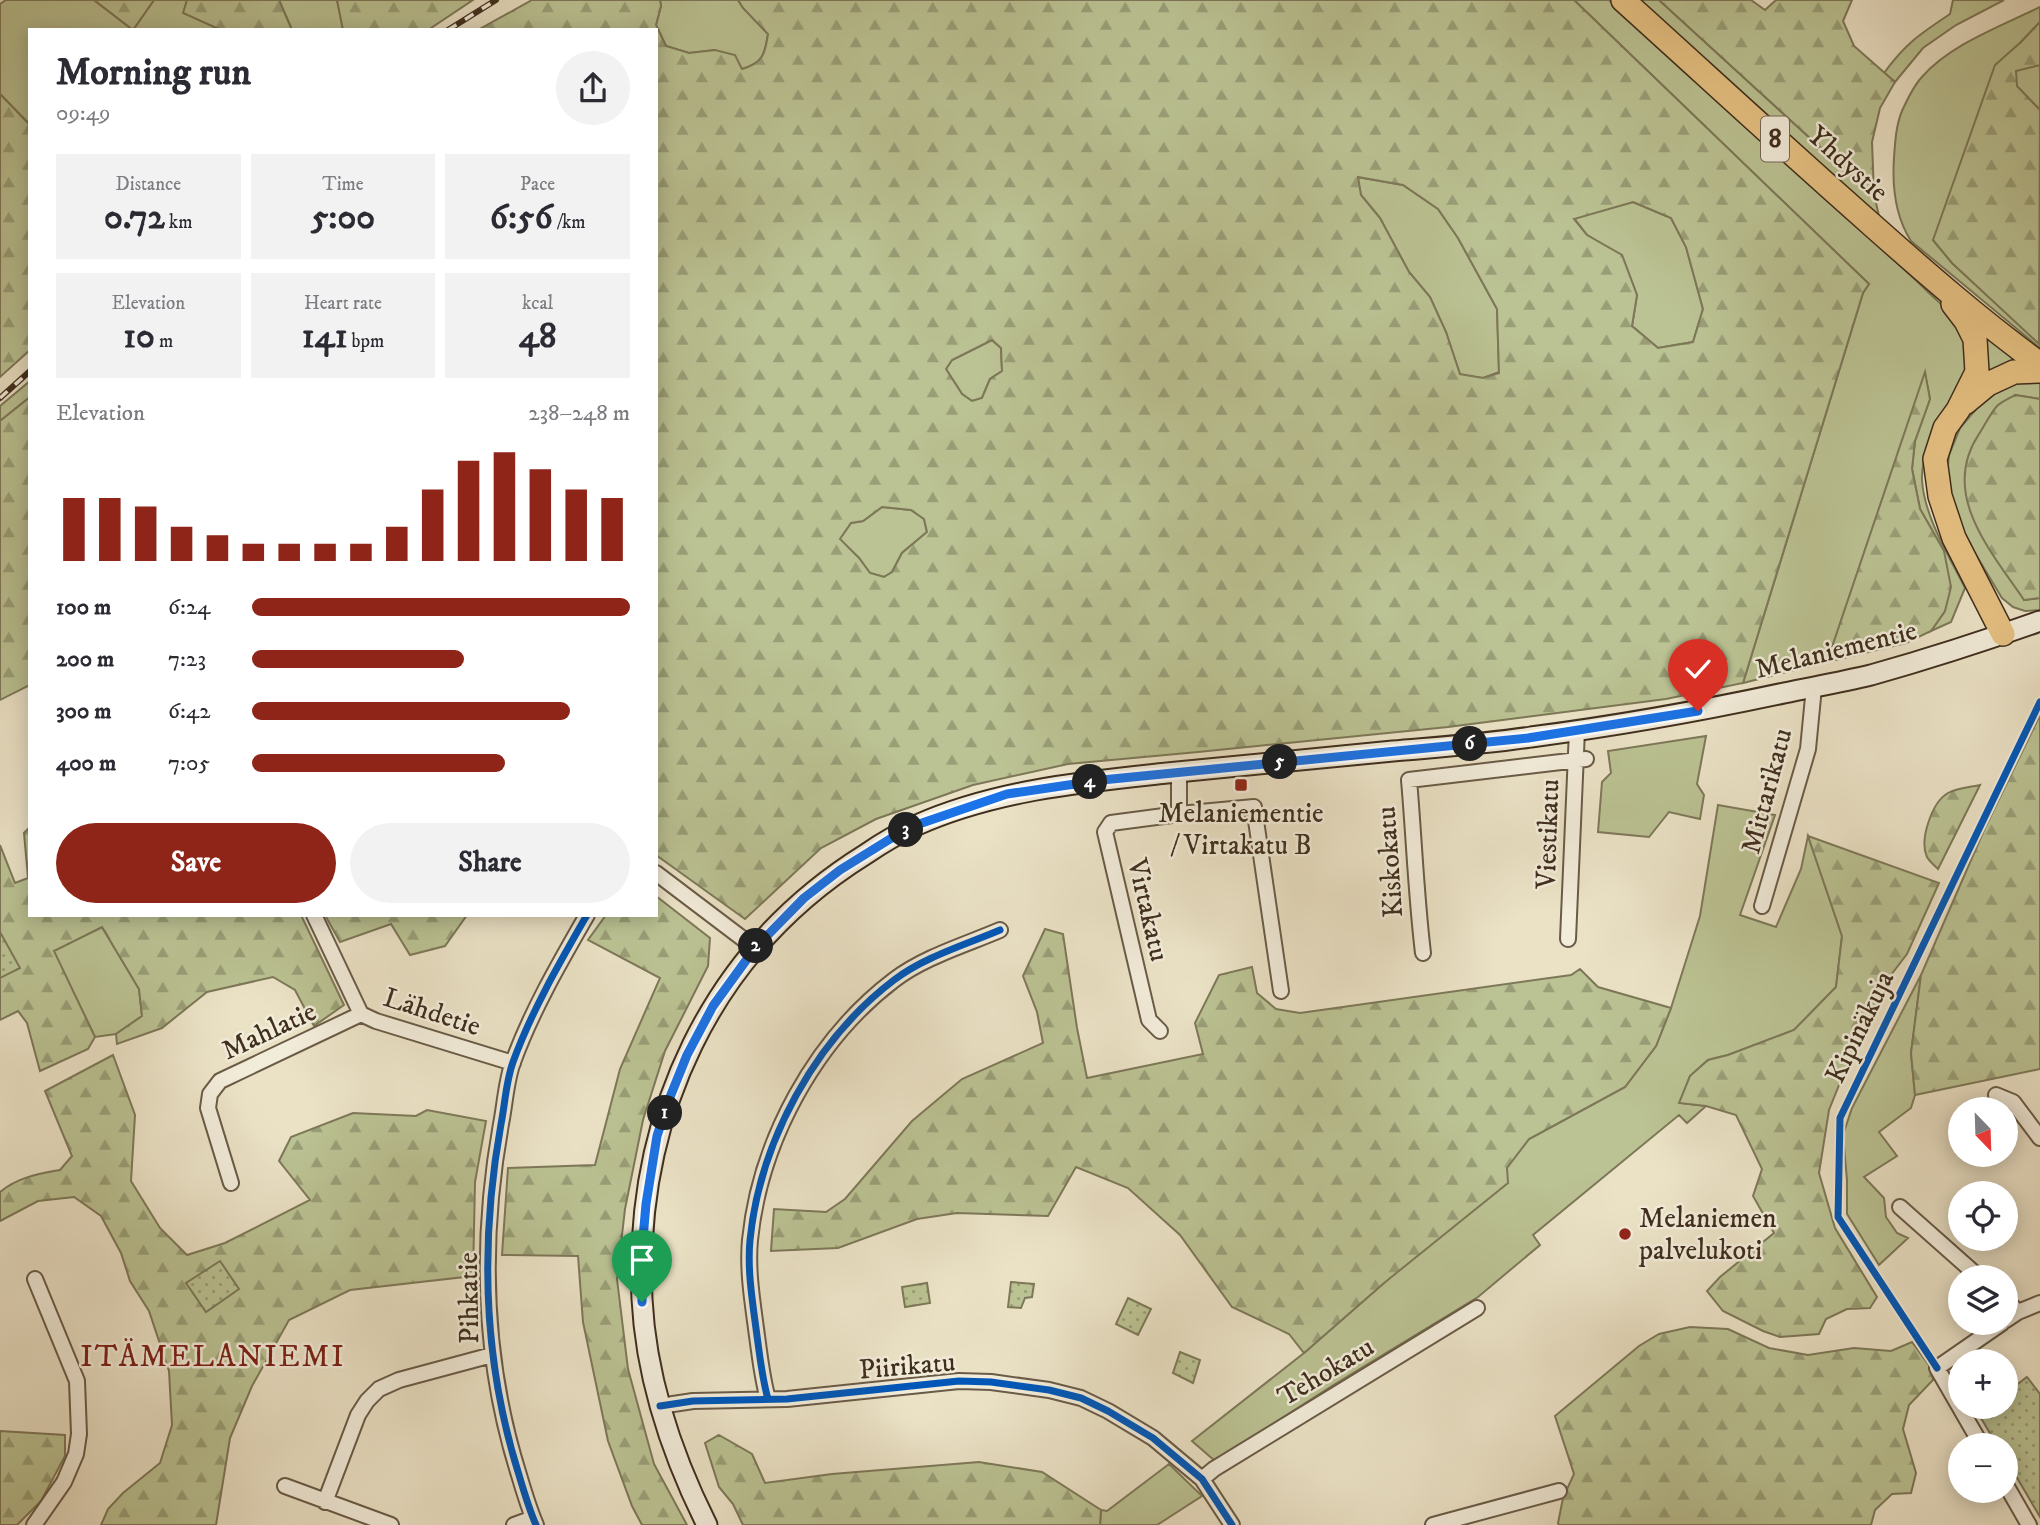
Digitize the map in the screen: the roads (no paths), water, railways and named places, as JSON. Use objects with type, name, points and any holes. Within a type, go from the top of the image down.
[{"type":"highway","name":"Yhdystie","points":[[1623,0],[1816,177],[2007,340],[2040,364]]},
{"type":"highway","points":[[1929,274],[1966,321],[1975,339],[1977,372],[1958,410],[1945,428],[1935,459],[1940,496],[1954,538],[2003,634]]},
{"type":"highway","points":[[1958,410],[1988,384],[2014,372],[2040,371]]},
{"type":"main road","name":"Melaniementie","points":[[707,1525],[672,1446],[660,1406],[642,1302],[642,1250],[655,1147],[668,1102],[687,1055],[713,1006],[755,948],[804,898],[840,870],[919,824],[1007,794],[1102,780],[1528,738],[1698,711],[1866,676],[2040,621]]},
{"type":"street","name":"Mittarikatu","points":[[1762,906],[1808,749],[1814,687]]},
{"type":"street","name":"Viestikatu","points":[[1568,939],[1581,760],[1577,730]]},
{"type":"street","name":"Kiskokatu","points":[[1423,953],[1416,896],[1409,780],[1581,760]]},
{"type":"street","points":[[1179,772],[1180,814]]},
{"type":"street","name":"Virtakatu","points":[[1160,1031],[1149,1020],[1105,832],[1111,823],[1254,807],[1281,991]]},
{"type":"street","points":[[658,875],[755,948]]},
{"type":"street","name":"Lähdetie","points":[[315,917],[361,1014],[513,1063]]},
{"type":"street","name":"Pihkatie","points":[[534,1521],[500,1404],[492,1355],[487,1270],[491,1198],[495,1159],[513,1063],[547,985],[586,917]]},
{"type":"street","points":[[768,1399],[752,1299],[750,1241],[761,1186],[780,1125],[815,1064],[853,1017],[895,979],[927,961],[1000,930]]},
{"type":"street","name":"Mahlatie","points":[[231,1183],[208,1108],[210,1094],[220,1081],[361,1014]]},
{"type":"street","points":[[1996,1096],[2013,1102],[2040,1138]]},
{"type":"street","points":[[1900,1207],[1965,1265]]},
{"type":"street","points":[[34,1525],[64,1482],[76,1454],[79,1434],[77,1381],[35,1279]]},
{"type":"street","points":[[2018,1312],[2040,1303]]},
{"type":"street","name":"Tehokatu","points":[[1202,1479],[1214,1469],[1477,1308]]},
{"type":"street","points":[[1974,1433],[1937,1368],[1985,1335]]},
{"type":"street","points":[[325,1502],[358,1415],[367,1401],[379,1390],[399,1381],[492,1355]]},
{"type":"street","name":"Piirikatu","points":[[660,1406],[693,1401],[787,1399],[949,1382],[991,1382],[1030,1387],[1081,1398],[1153,1438],[1202,1479],[1232,1525]]},
{"type":"street","points":[[285,1486],[391,1525]]},
{"type":"street","points":[[1433,1525],[1559,1491]]},
{"type":"street","points":[[2016,1503],[2029,1525]]},
{"type":"street","points":[[514,1525],[534,1521]]},
{"type":"railway","points":[[451,28],[496,0]]},
{"type":"railway","points":[[0,398],[28,373]]},
{"type":"place","name":"Melaniementie / Virtakatu B","points":[[1241,785]]},
{"type":"place","name":"Melaniemen palvelukoti","points":[[1625,1234]]},
{"type":"district","name":"ITÄMELANIEMI","points":[[213,1357]]}]
